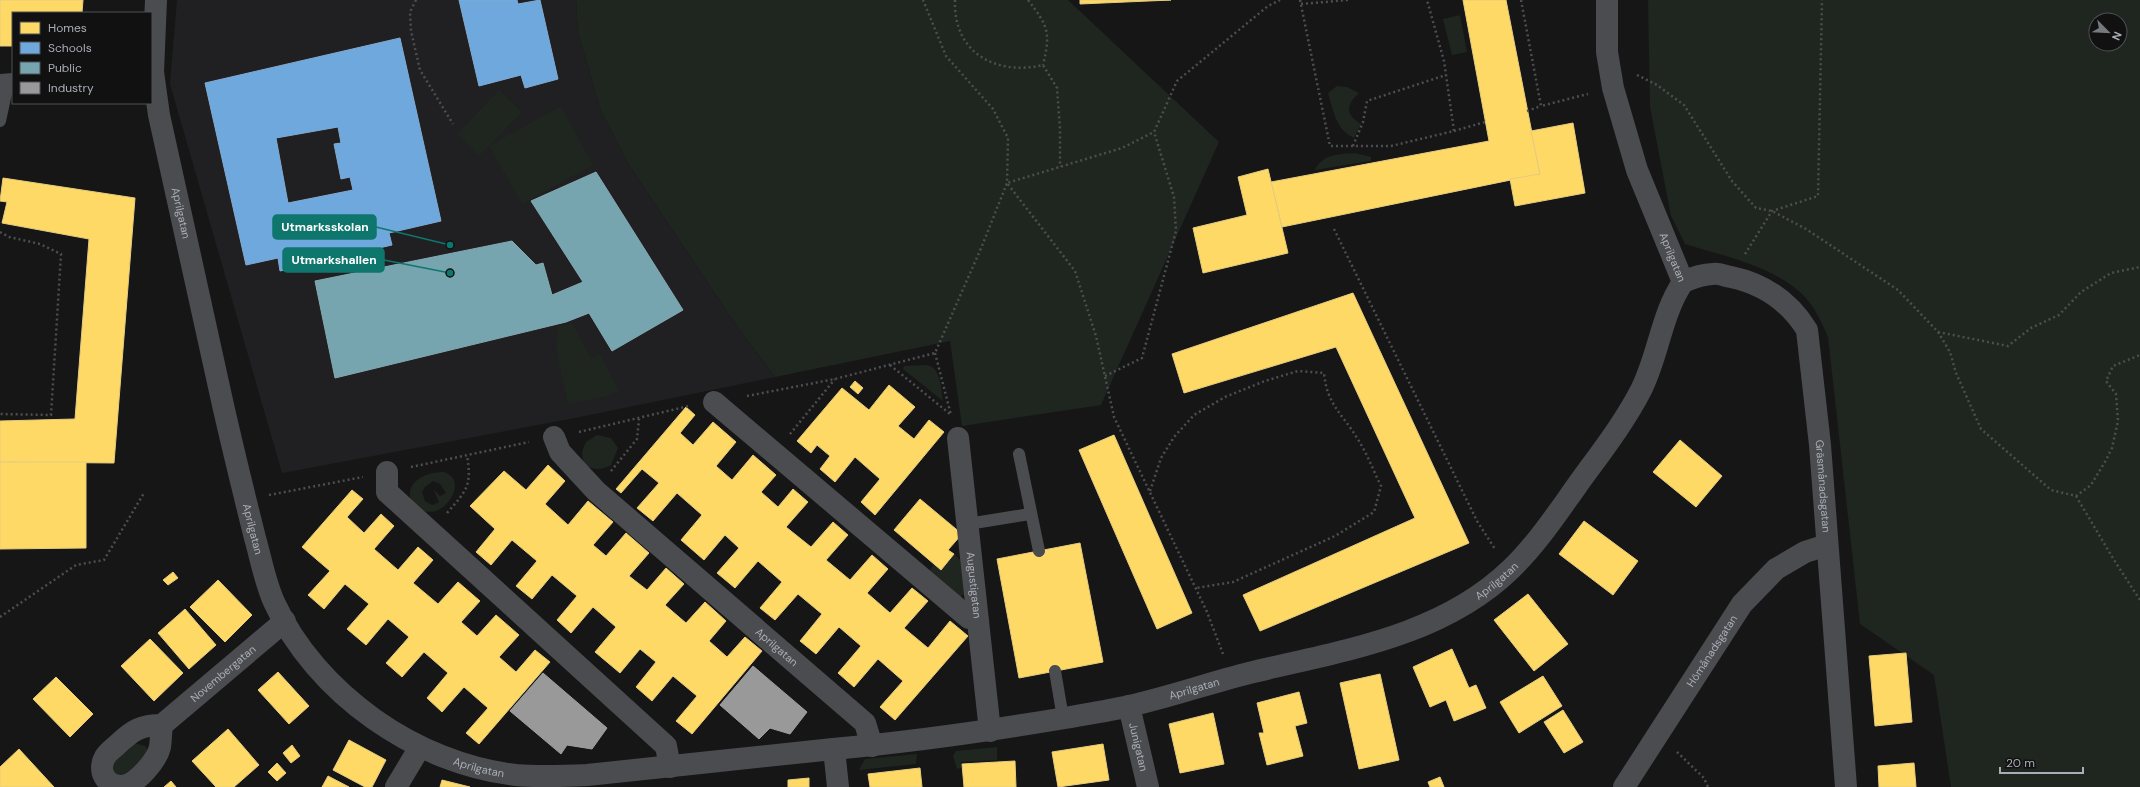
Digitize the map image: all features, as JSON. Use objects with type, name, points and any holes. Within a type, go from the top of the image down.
[{"type":"street","name":"Aprilgatan","points":[[156,0],[152,72],[159,115],[245,500],[273,601],[284,621],[320,672],[337,690],[364,713],[420,747],[471,766],[516,775],[587,775],[872,746],[990,731],[1129,706],[1232,677],[1395,637],[1458,610],[1482,593],[1509,571],[1546,528],[1610,440],[1631,407],[1655,358],[1672,298],[1683,282],[1637,170],[1612,80],[1607,52],[1607,0]]},
{"type":"street","name":"Gräsmånadsgatan","points":[[1683,282],[1700,275],[1715,274],[1761,286],[1798,315],[1806,330],[1820,445],[1846,787]]},
{"type":"street","points":[[714,402],[969,618],[976,617]]},
{"type":"street","name":"Aprilgatan","points":[[554,437],[560,452],[596,491],[865,723],[872,746]]},
{"type":"street","name":"Augustigatan","points":[[958,438],[968,524],[976,617],[990,731]]},
{"type":"street","points":[[387,472],[387,492],[429,532],[666,746],[670,767]]},
{"type":"street","name":"Hömånadsgatan","points":[[1624,787],[1742,604],[1776,569],[1805,552],[1827,545]]},
{"type":"street","name":"Novembergatan","points":[[162,725],[284,621]]},
{"type":"street","name":"Junigatan","points":[[1129,706],[1148,787]]},
{"type":"street","points":[[396,787],[420,747]]},
{"type":"street","points":[[834,749],[838,787]]},
{"type":"lane","points":[[0,121],[7,84]]},
{"type":"lane","points":[[1018,454],[1039,551]]},
{"type":"lane","points":[[968,524],[1030,514]]},
{"type":"lane","points":[[1055,671],[1063,718]]},
{"type":"path","points":[[416,0],[410,12],[411,31],[420,70],[453,124]]},
{"type":"path","points":[[890,365],[951,416],[935,353],[982,246],[1007,183],[1008,138],[993,109],[946,56],[923,0]]},
{"type":"path","points":[[955,0],[955,10],[962,38],[973,52],[989,63],[1028,68],[1043,65]]},
{"type":"path","points":[[1028,0],[1045,22],[1048,46],[1043,65],[1057,88],[1060,129],[1060,167]]},
{"type":"path","points":[[1007,183],[1122,148],[1154,132],[1177,80],[1268,6],[1280,0]]},
{"type":"path","points":[[1300,0],[1330,146],[1391,146],[1485,122]]},
{"type":"path","points":[[1301,4],[1348,0]]},
{"type":"path","points":[[1427,0],[1446,75],[1454,131]]},
{"type":"path","points":[[1521,0],[1541,106]]},
{"type":"path","points":[[1731,277],[1772,211],[1818,196],[1822,0]]},
{"type":"path","points":[[1527,111],[1612,80],[1622,70],[1657,85],[1684,105],[1732,181],[1756,208],[1772,211],[1806,229],[1898,290],[1938,332],[1950,352],[1956,373],[1981,429],[2051,490],[2076,496],[2140,600]]},
{"type":"path","points":[[1353,146],[1363,122],[1367,101],[1446,75]]},
{"type":"path","points":[[1105,376],[1142,358],[1176,231],[1174,197],[1154,132]]},
{"type":"path","points":[[1007,183],[1075,272],[1096,336],[1114,417],[1207,612],[1232,677]]},
{"type":"path","points":[[1334,229],[1477,522],[1509,571]]},
{"type":"path","points":[[0,232],[9,237],[40,244],[61,254],[51,415],[0,414]]},
{"type":"path","points":[[1938,332],[2008,346],[2031,328],[2059,314],[2081,292],[2111,273],[2140,267]]},
{"type":"path","points":[[245,500],[639,419],[698,404],[835,379],[935,353]]},
{"type":"path","points":[[2076,496],[2091,485],[2112,448],[2118,421],[2116,394],[2106,381],[2113,366],[2140,355]]},
{"type":"path","points":[[1150,492],[1162,458],[1174,436],[1194,415],[1225,397],[1265,380],[1298,371],[1324,373],[1326,390],[1336,409],[1357,438],[1381,486],[1374,512],[1335,536],[1233,582],[1196,588]]},
{"type":"path","points":[[775,453],[835,379]]},
{"type":"path","points":[[596,491],[637,439],[639,419]]},
{"type":"path","points":[[429,532],[465,492],[470,475],[467,455]]},
{"type":"path","points":[[0,617],[76,565],[104,560],[144,493]]},
{"type":"path","points":[[1656,739],[1679,753],[1704,778],[1708,787]]},
{"type":"shaded area","points":[[177,0],[576,0],[578,33],[601,111],[629,165],[737,326],[775,377],[575,418],[282,473],[170,84]]},
{"type":"shaded area","points":[[576,0],[1068,0],[1219,142],[1101,405],[962,426],[950,341],[775,377],[737,326],[629,165],[601,111],[578,33]]},
{"type":"shaded area","points":[[1648,0],[2140,0],[2140,787],[1951,787],[1934,675],[1860,624],[1828,337],[1817,314],[1801,293],[1789,283],[1775,275],[1746,262],[1685,244],[1671,216],[1650,107]]},
{"type":"shaded area","points":[[1460,15],[1467,52],[1452,55],[1443,19]]},
{"type":"shaded area","points":[[1337,86],[1347,87],[1359,93],[1351,102],[1349,110],[1352,117],[1361,124],[1354,138],[1339,125],[1334,113],[1328,93]]},
{"type":"shaded area","points":[[499,90],[522,112],[479,156],[457,134]]},
{"type":"shaded area","points":[[561,106],[593,165],[522,204],[489,146]]},
{"type":"shaded area","points":[[1355,153],[1371,157],[1371,161],[1315,170],[1322,161],[1327,158]]},
{"type":"shaded area","points":[[572,323],[591,359],[600,354],[619,391],[605,397],[568,404],[556,350],[558,326]]},
{"type":"shaded area","points":[[904,366],[931,366],[937,374],[941,385],[943,401],[903,369]]},
{"type":"shaded area","points":[[597,435],[611,438],[618,448],[611,465],[597,469],[587,466],[582,456],[586,442]]},
{"type":"shaded area","points":[[444,472],[450,475],[454,480],[454,492],[442,508],[434,512],[417,510],[412,502],[410,494],[411,488],[420,478],[435,473]],"holes":[[[433,481],[440,484],[446,493],[440,496],[433,489],[439,502],[432,505],[425,501],[422,492],[425,487]]]},
{"type":"shaded area","points":[[954,554],[962,562],[965,594],[960,597],[928,573],[934,564]]},
{"type":"shaded area","points":[[134,743],[145,746],[147,749],[146,758],[126,776],[117,776],[111,768],[115,760]]},
{"type":"shaded area","points":[[997,747],[997,760],[961,762],[961,768],[957,769],[953,756],[956,751]]},
{"type":"shaded area","points":[[917,754],[916,764],[859,770],[865,759]]},
{"type":"building: Homes","points":[[0,0],[83,0],[82,12],[12,12],[12,46],[0,46]]},
{"type":"building: Homes","points":[[1080,0],[1171,0],[1080,4]]},
{"type":"building: Homes","points":[[1463,0],[1506,0],[1540,174],[1282,227],[1271,182],[1489,141]]},
{"type":"building: Homes","points":[[1573,123],[1585,193],[1515,206],[1510,179],[1540,174],[1531,131]]},
{"type":"building: Homes","points":[[1268,169],[1288,253],[1203,273],[1193,228],[1247,215],[1238,177]]},
{"type":"building: Homes","points":[[3,178],[135,198],[114,463],[0,462],[0,421],[75,419],[89,239],[2,223],[7,202],[0,201]]},
{"type":"building: Homes","points":[[1353,293],[1469,543],[1260,631],[1243,595],[1415,518],[1336,347],[1184,393],[1172,354]]},
{"type":"building: Homes","points":[[855,381],[863,388],[858,394],[850,387]]},
{"type":"building: Homes","points":[[889,385],[915,407],[898,426],[914,439],[929,420],[944,432],[875,515],[861,502],[880,479],[855,457],[835,482],[820,469],[830,456],[817,445],[811,453],[797,441],[842,388],[869,410]]},
{"type":"building: Homes","points":[[686,407],[695,415],[680,433],[693,445],[713,422],[736,442],[716,466],[732,480],[753,455],[776,475],[761,492],[778,507],[793,489],[808,502],[786,527],[811,547],[833,522],[848,535],[826,560],[850,580],[872,555],[888,569],[867,593],[890,613],[912,588],[928,601],[904,628],[928,648],[950,621],[968,636],[895,720],[880,707],[903,681],[878,659],[854,687],[838,673],[861,646],[839,627],[816,654],[800,641],[822,614],[798,594],[775,620],[760,608],[782,582],[758,561],[735,588],[717,573],[739,548],[725,535],[704,560],[681,540],[702,515],[677,493],[653,521],[637,508],[659,483],[642,469],[621,493],[616,489]]},
{"type":"building: Homes","points":[[1114,435],[1192,613],[1157,629],[1079,450]]},
{"type":"building: Homes","points":[[1680,440],[1722,476],[1696,507],[1653,472]]},
{"type":"building: Homes","points":[[0,462],[86,462],[86,548],[0,549]]},
{"type":"building: Homes","points":[[548,465],[565,481],[545,504],[568,525],[588,501],[613,522],[593,545],[606,556],[626,533],[649,553],[629,576],[647,590],[666,568],[684,584],[665,605],[686,623],[705,602],[726,621],[709,641],[727,657],[745,637],[762,651],[692,734],[676,721],[697,696],[673,676],[652,701],[636,687],[656,662],[640,649],[620,673],[595,652],[616,627],[593,607],[571,633],[557,620],[577,596],[552,575],[532,599],[516,586],[537,561],[512,540],[491,565],[476,552],[495,529],[470,506],[504,471],[526,490]]},
{"type":"building: Homes","points":[[352,490],[363,499],[347,517],[364,533],[381,514],[394,526],[374,549],[398,570],[418,547],[433,560],[413,583],[438,604],[458,582],[480,601],[461,622],[477,636],[496,615],[519,635],[499,657],[516,672],[535,650],[550,662],[479,744],[466,733],[488,708],[464,687],[442,712],[427,698],[448,673],[424,652],[402,677],[386,663],[409,637],[388,619],[366,645],[347,629],[369,604],[345,584],[324,609],[308,595],[330,571],[302,547]]},
{"type":"building: Homes","points":[[920,499],[962,534],[948,550],[954,554],[941,570],[894,530]]},
{"type":"building: Homes","points":[[1584,521],[1638,561],[1613,595],[1559,554]]},
{"type":"building: Homes","points":[[1080,543],[1103,662],[1019,678],[997,559]]},
{"type":"building: Homes","points":[[173,572],[178,578],[168,585],[163,580]]},
{"type":"building: Homes","points":[[218,580],[252,615],[225,642],[190,607]]},
{"type":"building: Homes","points":[[1528,594],[1568,644],[1534,671],[1494,620]]},
{"type":"building: Homes","points":[[185,609],[216,645],[189,669],[158,633]]},
{"type":"building: Homes","points":[[150,639],[183,673],[154,701],[121,666]]},
{"type":"building: Homes","points":[[1452,649],[1469,688],[1476,685],[1486,708],[1454,721],[1446,700],[1430,707],[1413,667]]},
{"type":"building: Homes","points":[[1906,653],[1912,722],[1875,726],[1869,656]]},
{"type":"building: Homes","points":[[278,672],[309,706],[289,724],[258,690]]},
{"type":"building: Homes","points":[[1380,674],[1399,760],[1359,769],[1340,683]]},
{"type":"building: Homes","points":[[1543,676],[1562,706],[1519,733],[1500,702]]},
{"type":"building: Homes","points":[[56,677],[93,714],[70,737],[33,699]]},
{"type":"building: Homes","points":[[1299,692],[1307,723],[1295,726],[1303,756],[1267,765],[1259,733],[1264,733],[1257,703]]},
{"type":"building: Homes","points":[[1563,710],[1583,742],[1564,753],[1544,722]]},
{"type":"building: Homes","points":[[1213,713],[1224,764],[1180,773],[1169,724]]},
{"type":"building: Homes","points":[[228,729],[259,765],[234,787],[216,787],[192,761]]},
{"type":"building: Homes","points":[[349,740],[386,760],[372,787],[365,787],[333,770]]},
{"type":"building: Homes","points":[[1103,744],[1109,780],[1058,787],[1052,752]]},
{"type":"building: Homes","points":[[292,745],[300,756],[291,763],[283,753]]},
{"type":"building: Homes","points":[[19,749],[54,787],[0,787],[0,767]]},
{"type":"building: Homes","points":[[1015,761],[1016,787],[964,787],[962,764]]},
{"type":"building: Homes","points":[[277,763],[286,773],[277,781],[268,772]]},
{"type":"building: Homes","points":[[1914,763],[1916,787],[1879,787],[1878,766]]},
{"type":"building: Homes","points":[[920,768],[922,787],[870,787],[868,774]]},
{"type":"building: Homes","points":[[328,776],[349,787],[322,787]]},
{"type":"building: Homes","points":[[1440,777],[1444,787],[1430,787],[1428,782]]},
{"type":"building: Homes","points":[[809,778],[809,787],[788,787],[788,780]]},
{"type":"building: Homes","points":[[442,780],[470,787],[440,787]]},
{"type":"building: Homes","points":[[171,781],[176,787],[164,787]]},
{"type":"building: Schools","points":[[459,0],[517,0],[518,4],[540,0],[558,79],[525,88],[521,75],[479,86]]},
{"type":"building: Schools","points":[[400,38],[441,221],[389,233],[392,245],[280,271],[278,258],[246,265],[205,83]],"holes":[[[338,127],[341,143],[334,144],[341,179],[350,177],[353,190],[288,203],[276,138]]]},
{"type":"building: Public","points":[[596,172],[683,310],[612,351],[589,313],[566,322],[335,378],[315,281],[512,241],[536,265],[543,263],[552,295],[583,282],[531,201]]},
{"type":"building: Industry","points":[[753,666],[807,712],[790,734],[770,728],[759,739],[720,705]]},
{"type":"building: Industry","points":[[543,673],[607,728],[592,749],[567,745],[561,754],[510,711]]},
{"type":"place","name":"Utmarksskolan","points":[[450,245]]},
{"type":"place","name":"Utmarkshallen","points":[[450,273]]}]
